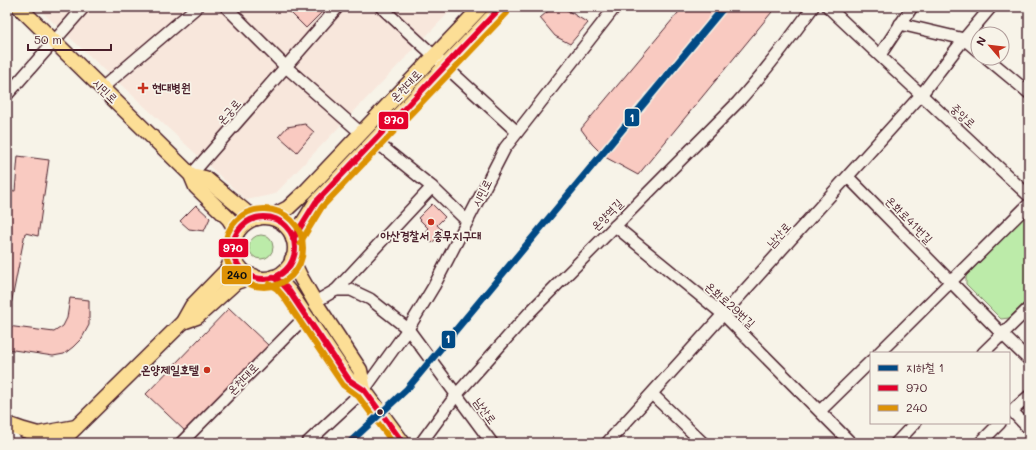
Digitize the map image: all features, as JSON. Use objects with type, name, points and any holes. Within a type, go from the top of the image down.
[{"type":"main road","name":"시민로","points":[[19,7],[191,175],[196,186],[229,219],[237,232]]},
{"type":"main road","name":"온천대로","points":[[264,217],[288,208],[481,7]]},
{"type":"main road","name":"온천대로","points":[[293,239],[302,222],[316,202],[501,7]]},
{"type":"main road","name":"시민로","points":[[191,175],[205,178],[246,212],[264,217]]},
{"type":"main road","points":[[264,217],[280,221],[287,227],[295,244],[294,254],[285,270],[273,277],[267,278],[249,274],[241,268],[234,254],[234,242],[237,232],[243,225],[251,220],[264,217]]},
{"type":"main road","points":[[60,443],[183,322],[192,306],[227,270],[234,254]]},
{"type":"main road","points":[[292,259],[315,302],[360,370],[364,390]]},
{"type":"main road","points":[[183,322],[197,317],[236,282],[254,276]]},
{"type":"main road","points":[[273,277],[282,283],[306,316],[348,380],[364,390],[403,443]]},
{"type":"main road","points":[[7,424],[38,434],[76,426]]},
{"type":"street","points":[[7,95],[84,7]]},
{"type":"street","points":[[102,88],[197,7]]},
{"type":"street","points":[[226,7],[286,67],[361,133]]},
{"type":"street","name":"온궁로","points":[[191,175],[338,7]]},
{"type":"street","points":[[382,7],[517,132]]},
{"type":"street","name":"시민로","points":[[364,390],[408,329],[434,286],[505,148],[615,7]]},
{"type":"street","name":"온양역길","points":[[421,443],[457,394],[530,312],[747,92],[773,61],[813,7]]},
{"type":"street","name":"중앙로","points":[[828,7],[1029,196]]},
{"type":"street","points":[[880,56],[912,7]]},
{"type":"street","name":"남산로","points":[[607,443],[921,95],[964,39],[991,7]]},
{"type":"street","points":[[900,24],[964,39],[970,44]]},
{"type":"street","points":[[997,66],[1029,93]]},
{"type":"street","points":[[375,141],[432,187],[467,221]]},
{"type":"street","name":"온화로41번길","points":[[848,177],[1029,360]]},
{"type":"street","points":[[315,302],[336,290],[432,187]]},
{"type":"street","points":[[883,352],[1029,204]]},
{"type":"street","name":"온화로29번길","points":[[615,226],[724,315],[850,443]]},
{"type":"street","name":"남산로","points":[[336,290],[351,290],[370,299],[408,329],[492,443]]},
{"type":"street","points":[[984,352],[1029,308]]},
{"type":"street","name":"온천대로","points":[[181,443],[306,316]]},
{"type":"street","points":[[820,411],[870,362]]},
{"type":"street","points":[[307,443],[364,390]]},
{"type":"street","points":[[652,394],[703,443]]},
{"type":"street","points":[[1029,396],[1010,412],[1029,430]]},
{"type":"street","points":[[896,443],[914,424]]},
{"type":"street","points":[[980,443],[999,424]]},
{"type":"street","points":[[7,432],[18,443]]},
{"type":"shaded area","points":[[44,7],[454,7],[275,194],[246,200],[41,11]]},
{"type":"green space","points":[[1027,215],[1029,217],[1029,298],[1009,318],[1001,319],[966,284],[966,276]]},
{"type":"green space","points":[[261,235],[270,238],[273,247],[270,256],[261,259],[252,256],[249,247],[252,238]]},
{"type":"building","points":[[285,7],[327,7],[306,28]]},
{"type":"building","points":[[553,7],[562,7],[588,23],[570,44],[555,36],[540,18]]},
{"type":"building","points":[[683,7],[776,7],[638,175],[605,157],[592,144],[581,129]]},
{"type":"building","points":[[305,124],[314,132],[297,152],[279,136],[287,127]]},
{"type":"building","points":[[18,156],[49,160],[38,236],[25,233],[7,325],[7,239],[9,228],[7,228],[7,190],[15,191]]},
{"type":"building","name":"아산경찰서 충무지구대","points":[[432,204],[445,217],[437,225],[443,231],[432,243],[422,234],[428,228],[418,218]]},
{"type":"building","points":[[196,205],[210,218],[204,231],[189,229],[180,221]]},
{"type":"building","points":[[70,298],[89,300],[89,325],[82,338],[73,347],[64,354],[53,356],[7,349],[7,326],[54,332],[63,326],[67,318]]},
{"type":"building","name":"온양제일호텔","points":[[229,308],[269,346],[186,432],[146,394]]},
{"type":"metro line","name":"1","points":[[349,443],[407,389],[724,7]]},
{"type":"transit line","name":"970","points":[[293,239],[316,202],[501,7]]},
{"type":"transit line","name":"240","points":[[300,243],[322,207],[507,13]]},
{"type":"transit line","name":"240","points":[[264,209],[279,212],[291,221],[300,233],[303,248],[300,263],[291,275],[279,284],[264,287],[249,284],[237,275],[228,263],[225,248],[228,233],[237,221],[249,212],[264,209]]},
{"type":"transit line","name":"970","points":[[264,217],[276,220],[286,226],[292,236],[295,248],[292,260],[286,270],[276,276],[264,279],[252,276],[242,270],[236,260],[233,248],[236,236],[242,226],[252,220],[264,217]]},
{"type":"transit line","name":"970","points":[[273,277],[282,283],[289,291],[349,380],[364,390],[403,443]]},
{"type":"transit line","name":"240","points":[[269,284],[277,289],[283,296],[343,385],[358,396],[393,443]]},
{"type":"place","name":"현대병원","points":[[143,88]]},
{"type":"place","name":"아산경찰서 충무지구대","points":[[431,222]]},
{"type":"place","name":"온양제일호텔","points":[[207,370]]}]
